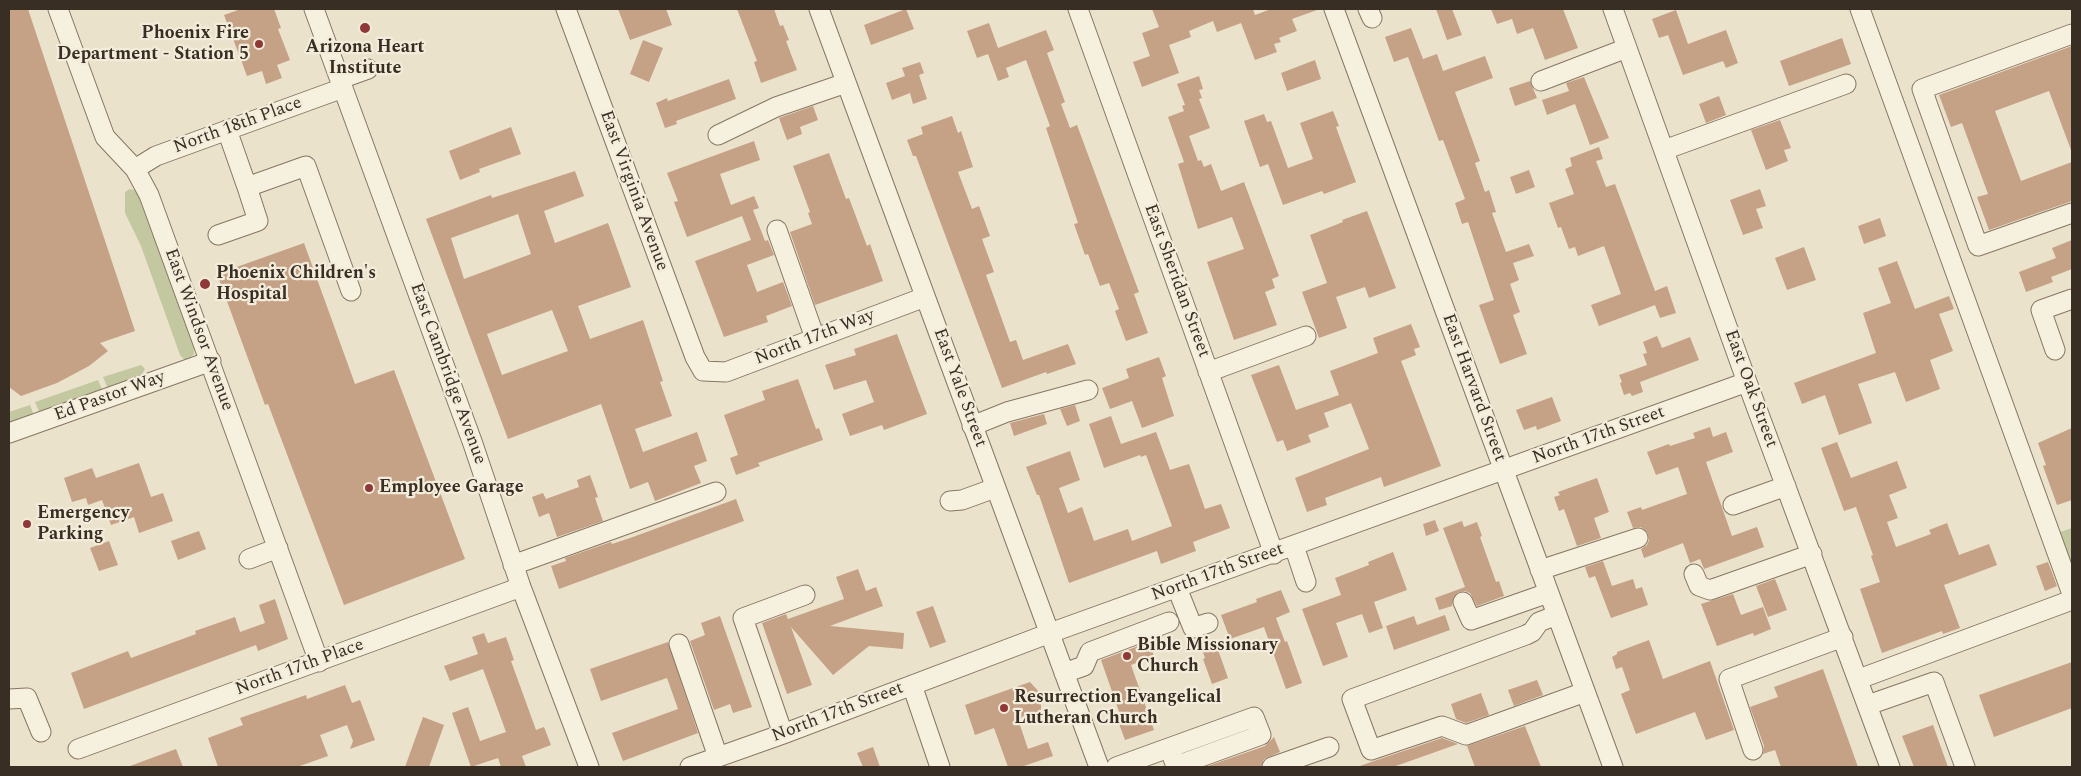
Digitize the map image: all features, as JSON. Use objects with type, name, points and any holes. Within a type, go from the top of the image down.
[{"type":"street","name":"East Windsor Avenue","points":[[58,9],[105,137],[135,169],[149,195],[320,662]]},
{"type":"street","name":"East Cambridge Avenue","points":[[314,9],[473,444],[521,587],[589,767]]},
{"type":"street","name":"East Virginia Avenue","points":[[566,9],[695,357],[703,371]]},
{"type":"street","name":"East Yale Street","points":[[819,9],[1099,767]]},
{"type":"street","name":"East Sheridan Street","points":[[1078,9],[1274,554]]},
{"type":"street","name":"East Harvard Street","points":[[1334,9],[1613,767]]},
{"type":"street","name":"East Oak Street","points":[[1613,9],[1747,382],[1859,679],[1890,767]]},
{"type":"street","points":[[1860,9],[2072,594]]},
{"type":"street","points":[[2072,34],[1922,89],[1978,246],[2072,213]]},
{"type":"street","points":[[1542,81],[1627,48]]},
{"type":"street","name":"North 18th Place","points":[[135,169],[156,156],[227,130],[342,83],[368,69]]},
{"type":"street","points":[[718,135],[776,107],[846,82]]},
{"type":"street","points":[[1664,150],[1846,84]]},
{"type":"street","points":[[218,236],[258,221],[227,130]]},
{"type":"street","points":[[247,187],[306,166],[351,290]]},
{"type":"street","points":[[777,230],[815,338]]},
{"type":"street","name":"North 17th Way","points":[[703,371],[726,372],[926,296]]},
{"type":"street","points":[[2055,350],[2042,310],[2072,299]]},
{"type":"street","points":[[1208,372],[1306,336]]},
{"type":"street","name":"Ed Pastor Way","points":[[9,433],[211,361]]},
{"type":"street","name":"North 17th Street","points":[[690,767],[783,734],[1050,633],[1503,472],[1747,382]]},
{"type":"street","points":[[972,426],[1007,412],[1088,390]]},
{"type":"street","points":[[1733,505],[1786,486]]},
{"type":"street","points":[[950,501],[962,500],[995,488]]},
{"type":"street","points":[[514,565],[716,492]]},
{"type":"street","points":[[1540,570],[1638,538]]},
{"type":"street","points":[[1294,546],[1306,582]]},
{"type":"street","points":[[249,559],[278,548]]},
{"type":"street","points":[[1694,574],[1699,586],[1710,590],[1812,554]]},
{"type":"street","name":"North 17th Place","points":[[78,749],[521,587]]},
{"type":"street","points":[[1177,588],[1193,628],[1208,623]]},
{"type":"street","points":[[1463,602],[1471,620],[1548,592]]},
{"type":"street","points":[[783,734],[743,618],[805,595]]},
{"type":"street","points":[[1859,679],[2072,600]]},
{"type":"street","points":[[1064,673],[1084,666],[1090,652],[1170,622]]},
{"type":"street","points":[[1559,622],[1545,635],[1532,632],[1352,700],[1371,750],[1442,726],[1466,735],[1585,692]]},
{"type":"street","points":[[1753,750],[1729,679],[1843,637]]},
{"type":"street","points":[[679,644],[718,757]]},
{"type":"street","points":[[1868,705],[1934,682],[1965,767]]},
{"type":"street","points":[[912,685],[940,767]]},
{"type":"street","points":[[9,699],[27,698],[41,732]]},
{"type":"street","points":[[1272,767],[1328,747]]},
{"type":"street","points":[[1116,767],[1169,748]]},
{"type":"green space","points":[[130,189],[134,190],[138,195],[194,347],[194,354],[188,360],[185,360],[180,355],[141,246],[125,213],[125,192]]},
{"type":"green space","points":[[141,365],[145,369],[141,376],[108,389],[103,377]]},
{"type":"green space","points":[[98,380],[103,391],[40,414],[35,402]]},
{"type":"green space","points":[[30,405],[34,416],[9,425],[9,412]]},
{"type":"green space","points":[[2072,528],[2072,566],[2060,532]]},
{"type":"building","points":[[9,9],[28,9],[135,331],[100,343],[108,351],[89,366],[57,383],[21,396],[9,387]]},
{"type":"building","name":"Phoenix Fire Department - Station 5","points":[[241,9],[274,9],[281,28],[278,29],[290,60],[277,65],[282,78],[266,84],[262,71],[247,76],[224,15]]},
{"type":"building","points":[[618,9],[666,9],[672,25],[630,40]]},
{"type":"building","points":[[737,9],[774,9],[780,26],[783,25],[789,40],[786,41],[797,70],[761,83],[754,62],[757,61]]},
{"type":"building","points":[[906,9],[914,29],[871,45],[864,25]]},
{"type":"building","points":[[1152,9],[1253,9],[1255,15],[1271,9],[1317,10],[1292,19],[1297,31],[1279,38],[1281,42],[1274,44],[1277,52],[1255,60],[1241,23],[1217,32],[1213,21],[1189,31],[1191,37],[1169,45],[1179,73],[1142,87],[1133,62],[1150,56],[1142,33],[1159,27]]},
{"type":"building","points":[[1436,9],[1452,9],[1462,35],[1447,40]]},
{"type":"building","points":[[1491,9],[1563,9],[1578,48],[1545,60],[1533,28],[1517,34],[1512,19],[1497,24]]},
{"type":"building","points":[[1676,10],[1688,44],[1726,30],[1738,63],[1726,68],[1723,61],[1683,75],[1668,35],[1659,38],[1652,19]]},
{"type":"building","points":[[989,23],[998,48],[1046,30],[1054,50],[1047,53],[1065,102],[1061,104],[1070,128],[1077,125],[1139,292],[1134,294],[1148,333],[1126,341],[1115,311],[1119,309],[1109,283],[1100,286],[1088,254],[1085,255],[1074,224],[1078,223],[1046,128],[1050,126],[1026,60],[1006,68],[1009,77],[998,81],[988,54],[977,58],[967,31]]},
{"type":"building","points":[[1411,28],[1423,59],[1437,54],[1443,71],[1485,56],[1493,78],[1455,92],[1480,161],[1475,163],[1485,192],[1489,190],[1496,212],[1492,213],[1506,252],[1529,244],[1534,256],[1513,263],[1519,280],[1510,284],[1520,312],[1513,315],[1527,354],[1500,364],[1479,305],[1494,300],[1468,222],[1462,224],[1455,203],[1465,199],[1443,140],[1439,141],[1408,57],[1394,62],[1385,37]]},
{"type":"building","points":[[1842,38],[1851,64],[1789,86],[1780,61]]},
{"type":"building","points":[[643,40],[663,48],[649,82],[630,74]]},
{"type":"building","points":[[2072,46],[2072,150],[2049,91],[1995,111],[2021,181],[2072,162],[2072,201],[1989,230],[1977,197],[1988,194],[1962,123],[1951,127],[1939,95]]},
{"type":"building","points":[[1315,60],[1321,79],[1287,91],[1281,73]]},
{"type":"building","points":[[920,62],[924,73],[919,75],[927,99],[913,104],[910,93],[892,100],[886,83],[905,76],[902,68]]},
{"type":"building","points":[[1199,76],[1203,89],[1199,90],[1202,98],[1199,99],[1210,128],[1189,136],[1198,161],[1201,160],[1204,167],[1211,164],[1221,191],[1244,182],[1279,276],[1272,279],[1275,288],[1265,292],[1277,325],[1234,340],[1207,262],[1244,249],[1232,217],[1198,229],[1178,164],[1184,162],[1168,117],[1184,111],[1182,106],[1185,105],[1177,84]]},
{"type":"building","points":[[1584,77],[1609,138],[1590,145],[1575,104],[1547,115],[1542,100],[1569,91],[1566,83]]},
{"type":"building","points":[[729,79],[736,99],[676,121],[677,124],[665,128],[656,103],[667,98],[668,101]]},
{"type":"building","points":[[1530,81],[1537,98],[1515,106],[1509,88]]},
{"type":"building","points":[[1719,96],[1726,115],[1706,123],[1699,104]]},
{"type":"building","points":[[813,106],[818,120],[800,127],[802,134],[787,140],[779,118]]},
{"type":"building","points":[[1333,111],[1339,126],[1336,127],[1356,182],[1324,194],[1322,191],[1283,205],[1268,164],[1260,167],[1244,121],[1264,114],[1267,122],[1271,121],[1288,168],[1313,159],[1300,123]]},
{"type":"building","points":[[952,116],[958,133],[961,131],[973,167],[958,172],[972,209],[979,206],[990,236],[982,239],[994,272],[986,275],[1010,342],[1016,340],[1023,360],[1068,344],[1076,364],[1047,374],[1046,372],[1002,388],[916,156],[913,156],[907,140],[923,134],[921,127]]},
{"type":"building","points":[[1780,120],[1791,148],[1784,150],[1788,161],[1766,170],[1751,130]]},
{"type":"building","points":[[511,127],[521,154],[479,169],[480,172],[460,180],[449,151]]},
{"type":"building","points":[[754,141],[760,160],[720,174],[731,205],[754,196],[759,208],[753,210],[765,241],[768,240],[774,255],[747,265],[757,292],[783,282],[792,306],[766,316],[768,322],[724,337],[695,261],[751,240],[742,216],[687,237],[674,202],[678,201],[667,173]]},
{"type":"building","points":[[1599,147],[1603,159],[1596,161],[1606,187],[1615,184],[1655,291],[1667,286],[1676,313],[1660,318],[1655,305],[1599,326],[1591,305],[1621,294],[1604,246],[1578,256],[1575,247],[1569,249],[1561,227],[1558,228],[1549,203],[1574,194],[1565,169],[1572,166],[1570,158]]},
{"type":"building","points":[[829,153],[846,199],[849,198],[867,246],[870,244],[883,281],[815,305],[790,232],[812,224],[808,213],[810,212],[793,166]]},
{"type":"building","points":[[1529,170],[1535,187],[1516,194],[1510,177]]},
{"type":"building","points":[[575,171],[584,196],[544,211],[555,243],[608,223],[631,287],[578,306],[590,339],[643,320],[663,381],[660,382],[672,416],[635,429],[643,452],[697,432],[707,461],[694,466],[701,483],[655,501],[648,482],[630,489],[601,404],[508,439],[426,219],[491,195],[492,198]],"holes":[[[518,214],[531,254],[464,279],[451,238]],[[552,310],[568,351],[502,375],[487,334]]]},
{"type":"building","points":[[1760,189],[1766,206],[1756,209],[1763,228],[1743,235],[1730,200]]},
{"type":"building","points":[[1367,211],[1396,288],[1369,298],[1365,287],[1336,297],[1347,328],[1319,338],[1302,292],[1327,283],[1310,235]]},
{"type":"building","points":[[1880,218],[1886,236],[1864,244],[1858,226]]},
{"type":"building","points":[[2072,240],[2072,269],[2051,277],[2053,282],[2026,292],[2019,272],[2056,258],[2052,248]]},
{"type":"building","name":"Employee Garage","points":[[304,243],[355,384],[394,370],[465,559],[344,605],[268,404],[265,405],[217,274]]},
{"type":"building","points":[[1804,247],[1816,280],[1787,290],[1775,258]]},
{"type":"building","points":[[1897,261],[1915,309],[1949,296],[1954,309],[1939,314],[1953,351],[1930,360],[1940,389],[1906,402],[1895,372],[1858,384],[1872,423],[1839,435],[1825,395],[1802,404],[1794,383],[1876,353],[1863,313],[1891,303],[1878,268]]},
{"type":"building","points":[[1411,324],[1420,347],[1414,349],[1416,355],[1401,361],[1441,466],[1384,487],[1381,477],[1325,498],[1327,505],[1307,512],[1295,478],[1369,449],[1351,403],[1324,413],[1329,427],[1308,435],[1311,442],[1287,451],[1283,440],[1277,442],[1251,375],[1279,365],[1296,410],[1339,395],[1330,371],[1378,353],[1373,338]]},
{"type":"building","points":[[897,334],[927,414],[884,430],[882,425],[850,436],[842,414],[874,402],[866,380],[834,390],[825,365],[856,355],[854,349]]},
{"type":"building","points":[[1657,336],[1662,348],[1690,337],[1699,360],[1640,382],[1643,392],[1632,396],[1630,393],[1624,395],[1619,375],[1647,365],[1643,354],[1647,353],[1643,342]]},
{"type":"building","points":[[1159,357],[1166,376],[1162,378],[1174,416],[1142,428],[1132,401],[1110,409],[1102,388],[1129,378],[1126,369]]},
{"type":"building","points":[[798,379],[816,429],[819,428],[823,440],[758,463],[760,466],[736,475],[730,458],[738,455],[724,415],[765,400],[762,391]]},
{"type":"building","points":[[1552,397],[1561,421],[1537,430],[1536,426],[1524,430],[1516,410]]},
{"type":"building","points":[[1075,405],[1080,421],[1067,426],[1060,409]]},
{"type":"building","points":[[1044,414],[1047,424],[1014,436],[1010,423]]},
{"type":"building","points":[[1111,416],[1121,444],[1156,432],[1170,470],[1189,464],[1205,509],[1221,504],[1230,528],[1193,542],[1196,551],[1161,564],[1157,551],[1069,583],[1039,495],[1037,495],[1026,467],[1070,451],[1080,480],[1059,488],[1068,513],[1082,507],[1094,541],[1128,529],[1132,541],[1172,526],[1146,455],[1141,457],[1140,455],[1104,468],[1089,424]]},
{"type":"building","points":[[1710,427],[1713,437],[1726,432],[1733,452],[1706,462],[1732,536],[1757,527],[1764,547],[1704,569],[1700,559],[1690,563],[1683,543],[1644,558],[1641,549],[1647,545],[1649,540],[1648,534],[1641,527],[1633,528],[1627,512],[1641,507],[1642,510],[1687,494],[1678,467],[1656,475],[1647,452],[1669,444],[1670,446],[1695,438],[1693,433]]},
{"type":"building","points":[[2072,428],[2072,500],[2057,505],[2043,466],[2046,465],[2038,443]]},
{"type":"building","points":[[1837,442],[1851,478],[1897,461],[1907,488],[1889,495],[1898,518],[1887,522],[1896,547],[1931,534],[1929,530],[1947,523],[1959,555],[1989,544],[1997,565],[1944,585],[1960,628],[1943,634],[1942,631],[1882,653],[1860,589],[1880,582],[1871,556],[1873,555],[1856,507],[1844,511],[1821,448]]},
{"type":"building","points":[[139,463],[151,497],[163,493],[173,521],[139,533],[134,517],[111,525],[102,500],[88,505],[86,498],[72,502],[64,478],[92,468],[96,478]]},
{"type":"building","points":[[590,475],[598,497],[595,498],[603,521],[557,537],[549,513],[539,517],[532,497],[543,493],[546,499],[579,487],[577,480]]},
{"type":"building","points":[[1597,478],[1609,512],[1594,518],[1601,538],[1577,546],[1564,509],[1559,511],[1554,497],[1560,495],[1558,492]]},
{"type":"building","points":[[736,499],[744,521],[559,589],[551,566],[566,561],[565,558],[611,542],[612,544],[633,537]]},
{"type":"building","points":[[1435,520],[1439,531],[1426,536],[1423,524]]},
{"type":"building","points":[[1462,521],[1464,527],[1477,522],[1482,536],[1480,537],[1496,582],[1499,581],[1504,596],[1477,606],[1470,593],[1465,591],[1459,592],[1454,596],[1452,606],[1439,610],[1435,598],[1465,587],[1443,528]]},
{"type":"building","points":[[199,531],[206,549],[178,560],[171,541]]},
{"type":"building","points":[[109,541],[118,565],[99,571],[90,548]]},
{"type":"building","points":[[1393,552],[1407,590],[1374,602],[1383,628],[1369,633],[1362,614],[1336,623],[1348,657],[1323,666],[1302,609],[1341,595],[1335,578],[1369,565],[1368,562]]},
{"type":"building","points":[[1603,561],[1612,586],[1633,579],[1636,589],[1642,587],[1648,605],[1611,618],[1595,576],[1589,578],[1585,567]]},
{"type":"building","points":[[2048,562],[2057,586],[2045,591],[2036,566]]},
{"type":"building","points":[[858,569],[866,591],[876,587],[883,606],[830,626],[904,633],[903,649],[869,646],[833,675],[791,627],[812,685],[787,694],[762,623],[786,614],[788,619],[844,599],[836,577]]},
{"type":"building","points":[[1775,579],[1787,610],[1768,617],[1756,586]]},
{"type":"building","points":[[1281,590],[1290,612],[1276,618],[1285,642],[1287,641],[1302,683],[1286,689],[1264,627],[1230,639],[1221,615],[1257,602],[1256,599]]},
{"type":"building","points":[[1733,594],[1741,615],[1763,607],[1771,629],[1754,636],[1753,633],[1717,646],[1701,604]]},
{"type":"building","points":[[275,599],[288,639],[258,651],[256,645],[84,709],[71,673],[128,651],[131,658],[196,634],[195,631],[235,617],[240,632],[265,623],[259,605]]},
{"type":"building","points":[[933,606],[946,642],[930,648],[916,612]]},
{"type":"building","points":[[1445,615],[1450,630],[1394,650],[1386,626],[1414,616],[1417,625]]},
{"type":"building","points":[[720,616],[752,707],[733,713],[730,704],[714,710],[690,641],[705,635],[701,623]]},
{"type":"building","points":[[484,633],[488,643],[506,637],[514,660],[511,661],[536,730],[544,727],[551,745],[522,756],[526,767],[501,767],[498,758],[471,767],[452,713],[468,707],[480,741],[506,732],[483,669],[450,681],[444,666],[478,654],[472,637]]},
{"type":"building","points":[[1649,640],[1663,679],[1710,661],[1734,730],[1706,740],[1695,712],[1636,734],[1621,694],[1630,690],[1622,667],[1616,669],[1612,657],[1617,652]]},
{"type":"building","points":[[668,642],[698,733],[623,761],[612,733],[678,709],[667,678],[601,701],[590,669]]},
{"type":"building","points":[[1149,642],[1154,656],[1131,665],[1154,730],[1125,740],[1118,721],[1122,720],[1101,660]]},
{"type":"building","points":[[1216,644],[1228,678],[1212,684],[1203,659],[1205,658],[1202,649]]},
{"type":"building","points":[[2072,662],[2072,708],[1994,737],[1979,695]]},
{"type":"building","points":[[1823,669],[1858,767],[1781,767],[1775,750],[1763,754],[1764,746],[1750,707],[1778,697],[1774,687]]},
{"type":"building","points":[[1537,680],[1543,695],[1514,706],[1508,690]]},
{"type":"building","name":"Resurrection Evangelical Lutheran Church","points":[[1030,682],[1041,694],[1041,711],[1018,719],[1028,749],[1048,742],[1053,756],[1021,767],[1008,767],[994,728],[975,735],[965,705]]},
{"type":"building","points":[[345,685],[352,703],[360,700],[375,740],[350,749],[353,741],[347,725],[320,735],[328,756],[297,767],[218,767],[208,738],[243,725],[240,718],[306,695],[307,699]]},
{"type":"building","points":[[1481,693],[1489,715],[1466,723],[1456,719],[1451,704]]},
{"type":"building","points":[[423,717],[444,725],[429,767],[405,767]]},
{"type":"building","points":[[1933,725],[1948,767],[1914,767],[1902,736]]},
{"type":"building","points":[[1525,726],[1541,767],[1475,767],[1467,746]]},
{"type":"building","points":[[1274,737],[1280,752],[1264,759],[1261,767],[1205,767],[1265,746]]},
{"type":"building","points":[[1442,738],[1458,744],[1393,767],[1360,766],[1374,761]]},
{"type":"building","points":[[873,747],[880,767],[863,767],[857,753]]},
{"type":"building","points":[[176,749],[183,767],[130,767],[130,766]]},
{"type":"place","name":"Arizona Heart Institute","points":[[365,28]]},
{"type":"place","name":"Phoenix Fire Department - Station 5","points":[[259,44]]},
{"type":"place","name":"Phoenix Children's Hospital","points":[[205,284]]},
{"type":"place","name":"Employee Garage","points":[[369,488]]},
{"type":"place","name":"Emergency Parking","points":[[27,524]]},
{"type":"place","name":"Bible Missionary Church","points":[[1127,656]]},
{"type":"place","name":"Resurrection Evangelical Lutheran Church","points":[[1004,708]]}]
